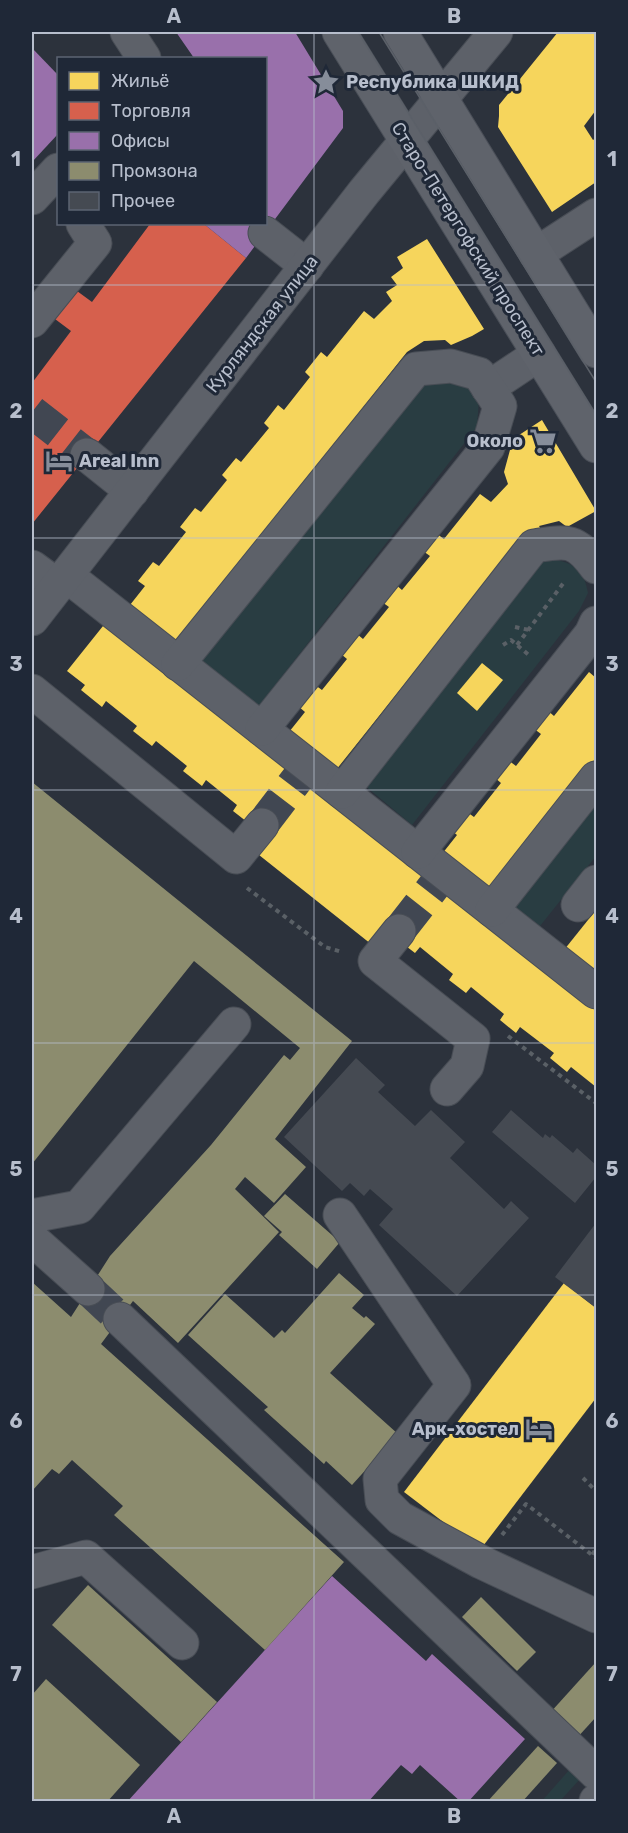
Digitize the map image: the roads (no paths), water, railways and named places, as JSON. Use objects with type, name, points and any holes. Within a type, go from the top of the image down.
[{"type":"main road","name":"Старо-Петергофский проспект","points":[[339,32],[597,446]]},
{"type":"main road","points":[[400,32],[597,351]]},
{"type":"street","points":[[127,32],[143,57]]},
{"type":"street","name":"Курляндская улица","points":[[32,619],[406,140],[496,32]]},
{"type":"street","points":[[536,254],[597,215]]},
{"type":"street","points":[[32,321],[95,243],[84,225]]},
{"type":"street","points":[[265,233],[307,266]]},
{"type":"street","points":[[488,388],[539,354]]},
{"type":"street","points":[[178,664],[416,369],[451,366],[479,374],[500,406],[488,447],[262,729]]},
{"type":"street","points":[[87,455],[132,490]]},
{"type":"street","points":[[342,792],[534,546],[565,541],[594,562]]},
{"type":"street","points":[[32,567],[62,581],[178,664],[262,729],[305,770],[342,792],[418,852],[441,877],[492,910],[568,916],[597,992]]},
{"type":"street","points":[[418,852],[591,634],[597,623]]},
{"type":"street","points":[[32,691],[236,857],[262,825]]},
{"type":"street","points":[[492,910],[597,778]]},
{"type":"street","points":[[399,931],[375,961],[473,1039],[467,1066],[447,1089]]},
{"type":"street","points":[[32,1216],[79,1207],[234,1024]]},
{"type":"street","points":[[340,1215],[454,1385],[380,1479],[382,1500],[400,1518],[481,1562],[597,1616]]},
{"type":"street","points":[[32,1239],[88,1289]]},
{"type":"street","points":[[120,1319],[597,1773]]},
{"type":"street","points":[[32,1572],[86,1557],[182,1643]]},
{"type":"tunnel","points":[[32,412],[87,455]]},
{"type":"tunnel","points":[[262,825],[301,774]]},
{"type":"tunnel","points":[[399,931],[438,881]]},
{"type":"tunnel","points":[[88,1289],[120,1319]]},
{"type":"tram line","points":[[358,32],[596,415]]},
{"type":"tram line","points":[[379,32],[596,382]]},
{"type":"place","name":"Республика ШКИД","points":[[326,82]]},
{"type":"place","name":"Около","points":[[543,441]]},
{"type":"place","name":"Areal Inn","points":[[59,461]]},
{"type":"place","name":"Арк-хостел","points":[[539,1429]]}]
